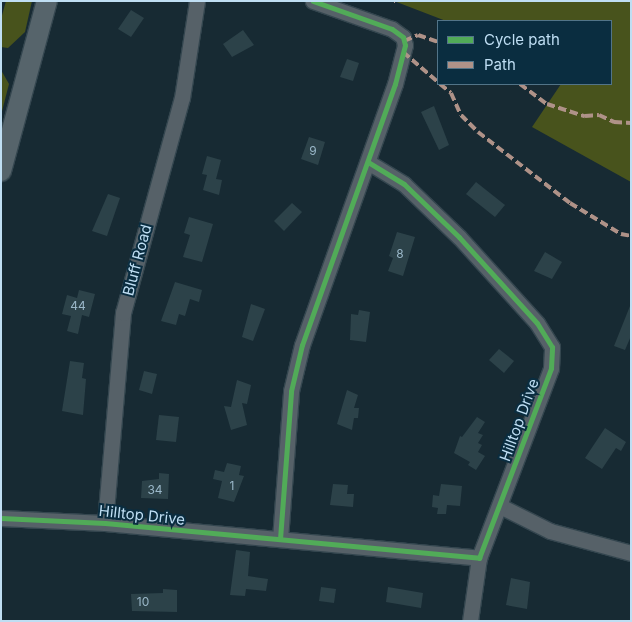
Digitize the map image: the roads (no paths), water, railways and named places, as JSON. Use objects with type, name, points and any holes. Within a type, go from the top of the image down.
[{"type":"main road","points":[[1,171],[47,1]]},
{"type":"street","name":"Bluff Road","points":[[105,523],[123,313],[182,98],[197,1]]},
{"type":"street","points":[[280,539],[291,392],[302,345],[396,84],[404,45],[403,37],[370,20],[313,1]]},
{"type":"street","name":"Hilltop Drive","points":[[1,518],[105,523],[479,558],[551,368],[552,347],[516,298],[459,237],[404,184],[368,162]]},
{"type":"street","points":[[500,506],[550,531],[631,553]]},
{"type":"street","points":[[470,621],[479,558]]}]
